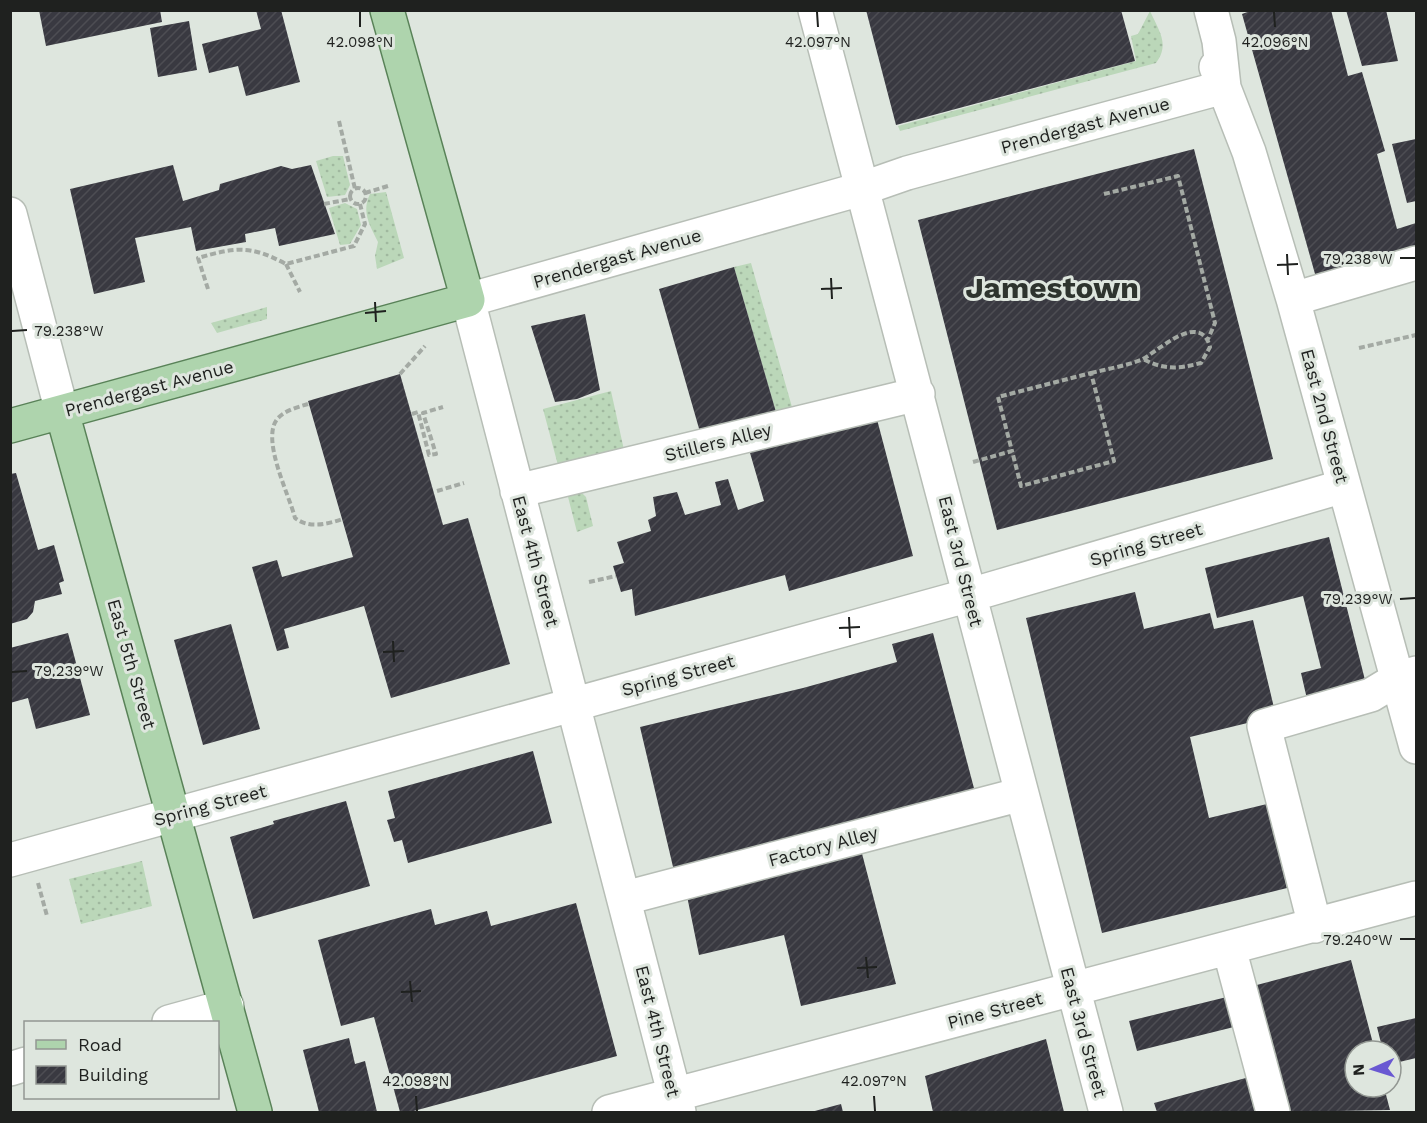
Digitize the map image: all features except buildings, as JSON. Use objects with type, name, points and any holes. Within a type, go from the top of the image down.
[{"type":"main road","name":"East 4th Street","points":[[387,10],[468,300]]},
{"type":"main road","name":"Prendergast Avenue","points":[[10,426],[468,300]]},
{"type":"main road","name":"East 5th Street","points":[[62,412],[255,1113]]},
{"type":"street","name":"East 3rd Street","points":[[816,10],[861,189],[918,394],[1106,1113]]},
{"type":"street","name":"East 2nd Street","points":[[1194,10],[1249,153],[1293,299],[1344,486],[1408,676],[1416,747]]},
{"type":"street","name":"East 2nd Street","points":[[1210,10],[1220,41],[1224,87]]},
{"type":"street","name":"Prendergast Avenue","points":[[468,300],[861,189],[907,173],[1224,87]]},
{"type":"street","name":"East 5th Street","points":[[10,214],[62,412]]},
{"type":"street","points":[[1293,299],[1416,262]]},
{"type":"street","name":"East 4th Street","points":[[468,300],[625,898],[676,1104]]},
{"type":"street","name":"Stillers Alley","points":[[517,491],[918,394]]},
{"type":"street","name":"Spring Street","points":[[10,860],[970,595],[1344,486]]},
{"type":"street","points":[[1315,926],[1264,726],[1371,695],[1408,676]]},
{"type":"street","name":"Factory Alley","points":[[625,898],[1022,794]]},
{"type":"street","name":"Pine Street","points":[[609,1113],[676,1104],[1072,989],[1416,898]]},
{"type":"street","points":[[1229,948],[1273,1113]]},
{"type":"street","points":[[176,1021],[227,1006]]},
{"type":"path","points":[[339,121],[355,189]]},
{"type":"path","points":[[1104,195],[1178,176],[1215,323],[1208,339]]},
{"type":"path","points":[[365,193],[388,186]]},
{"type":"path","points":[[350,199],[350,193],[355,189],[362,189],[365,193]]},
{"type":"path","points":[[360,204],[365,198],[365,193]]},
{"type":"path","points":[[324,204],[350,199],[360,204]]},
{"type":"path","points":[[286,264],[354,246],[365,224],[360,204]]},
{"type":"path","points":[[208,289],[198,258],[231,248],[243,248],[265,253],[286,264],[300,292]]},
{"type":"path","points":[[1090,373],[1114,461],[1022,486],[998,397],[1143,359],[1170,339],[1202,334],[1208,339],[1210,347],[1201,363],[1169,369],[1143,359]]},
{"type":"path","points":[[1359,348],[1416,335]]},
{"type":"path","points":[[400,374],[425,345]]},
{"type":"path","points":[[308,404],[291,410],[278,419],[272,434],[273,447],[295,518],[304,523],[316,525],[343,519]]},
{"type":"path","points":[[412,414],[418,412],[429,455],[436,454],[423,413],[442,407]]},
{"type":"path","points":[[973,462],[1012,451]]},
{"type":"path","points":[[437,491],[464,483]]},
{"type":"path","points":[[589,582],[616,576]]},
{"type":"path","points":[[38,882],[47,916]]},
{"type":"green space","points":[[1150,11],[1163,43],[1156,63],[900,131],[898,126],[1136,61],[1131,36],[1138,34]]},
{"type":"green space","points":[[333,156],[343,156],[350,185],[345,195],[327,197],[316,161]]},
{"type":"green space","points":[[386,192],[404,258],[377,269],[375,256],[378,242],[368,219],[366,207],[370,194]]},
{"type":"green space","points":[[345,203],[357,209],[361,225],[350,244],[340,245],[329,208]]},
{"type":"green space","points":[[751,263],[792,407],[776,412],[734,267]]},
{"type":"green space","points":[[267,307],[267,319],[217,333],[211,323]]},
{"type":"green space","points":[[611,391],[624,450],[559,469],[543,409]]},
{"type":"green space","points":[[580,491],[586,497],[593,526],[577,532],[567,493]]},
{"type":"green space","points":[[142,861],[152,906],[81,924],[69,879]]},
{"type":"district","name":"Jamestown","points":[[1052,287]]}]
